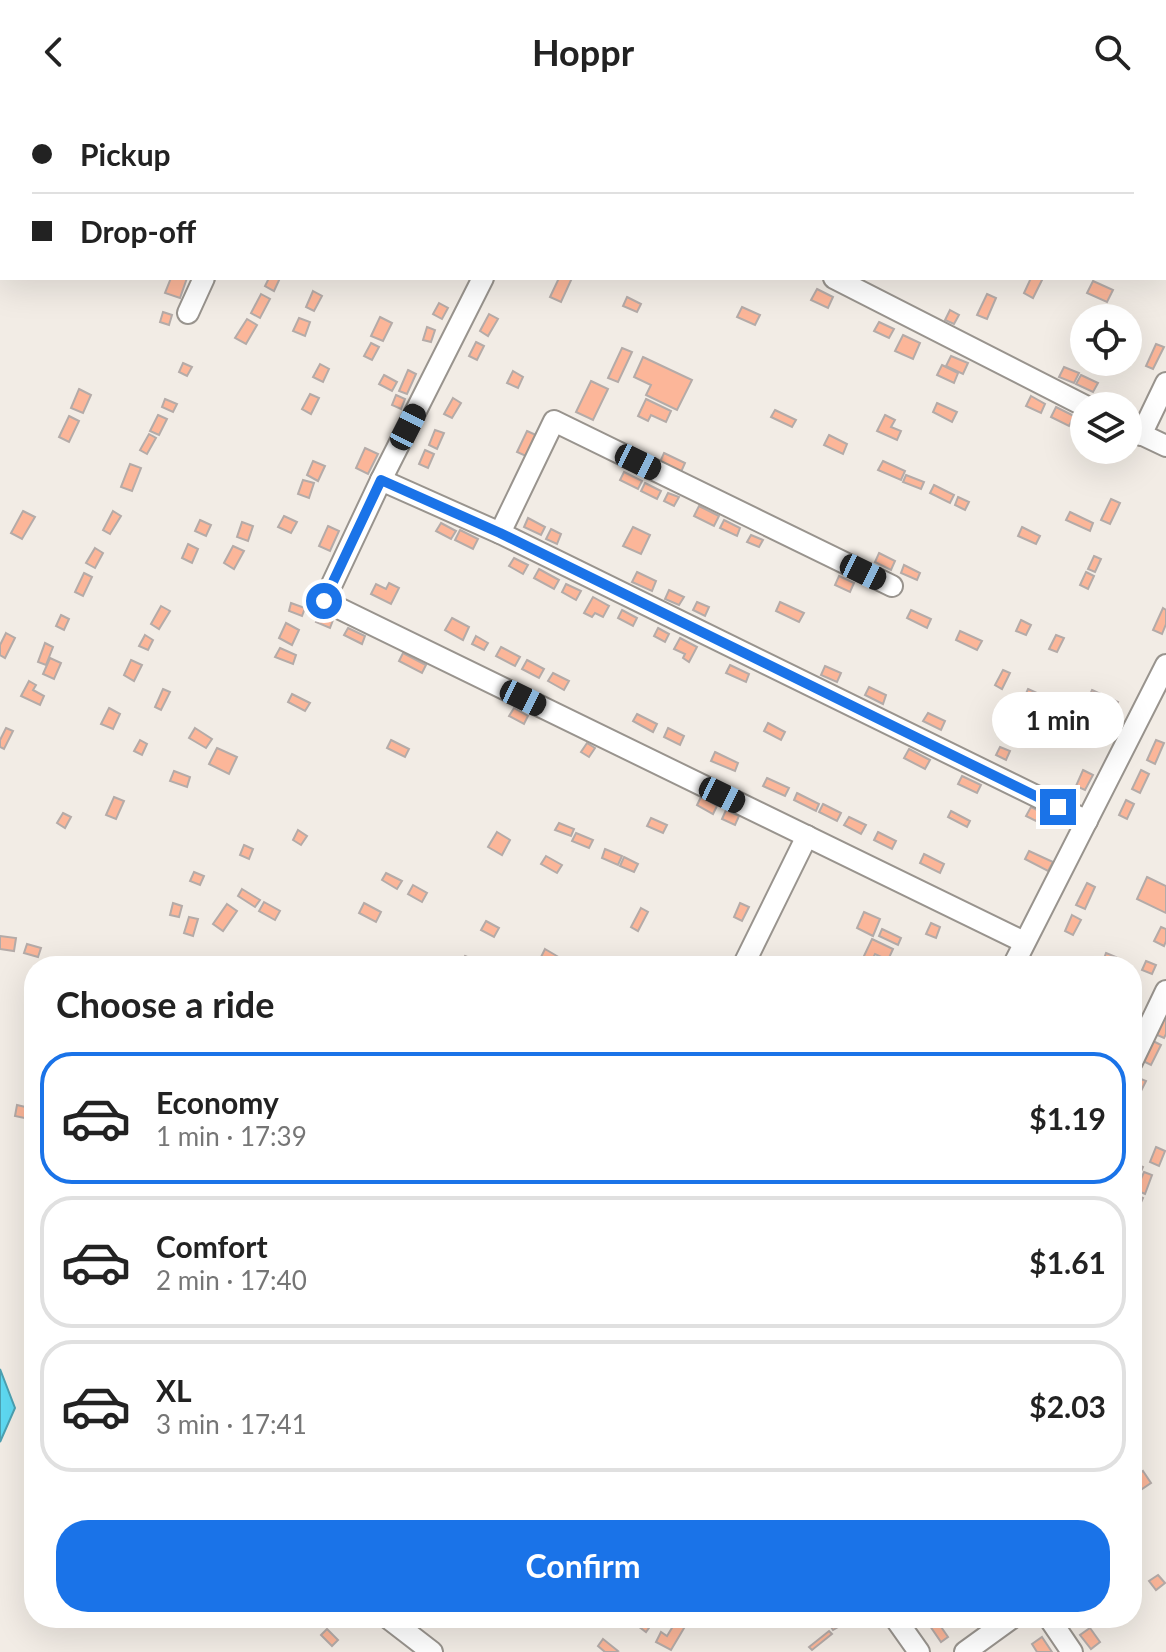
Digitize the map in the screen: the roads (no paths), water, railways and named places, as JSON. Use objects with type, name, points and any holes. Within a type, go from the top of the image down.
[{"type":"street","points":[[188,313],[203,280]]},
{"type":"street","points":[[482,280],[324,601],[1024,942]]},
{"type":"street","points":[[838,280],[1070,398]]},
{"type":"street","points":[[1142,420],[1166,383]]},
{"type":"street","points":[[500,533],[554,421],[892,586]]},
{"type":"street","points":[[1142,434],[1166,446]]},
{"type":"street","points":[[381,480],[500,533],[1087,821]]},
{"type":"street","points":[[1018,956],[1166,665]]},
{"type":"street","points":[[748,956],[807,836]]},
{"type":"street","points":[[1142,1041],[1166,991]]},
{"type":"street","points":[[401,1628],[432,1652]]},
{"type":"street","points":[[902,1628],[919,1652]]},
{"type":"street","points":[[965,1652],[998,1628]]},
{"type":"street","points":[[1056,1628],[1072,1652]]},
{"type":"water","points":[[0,1369],[15,1408],[0,1442]]}]
